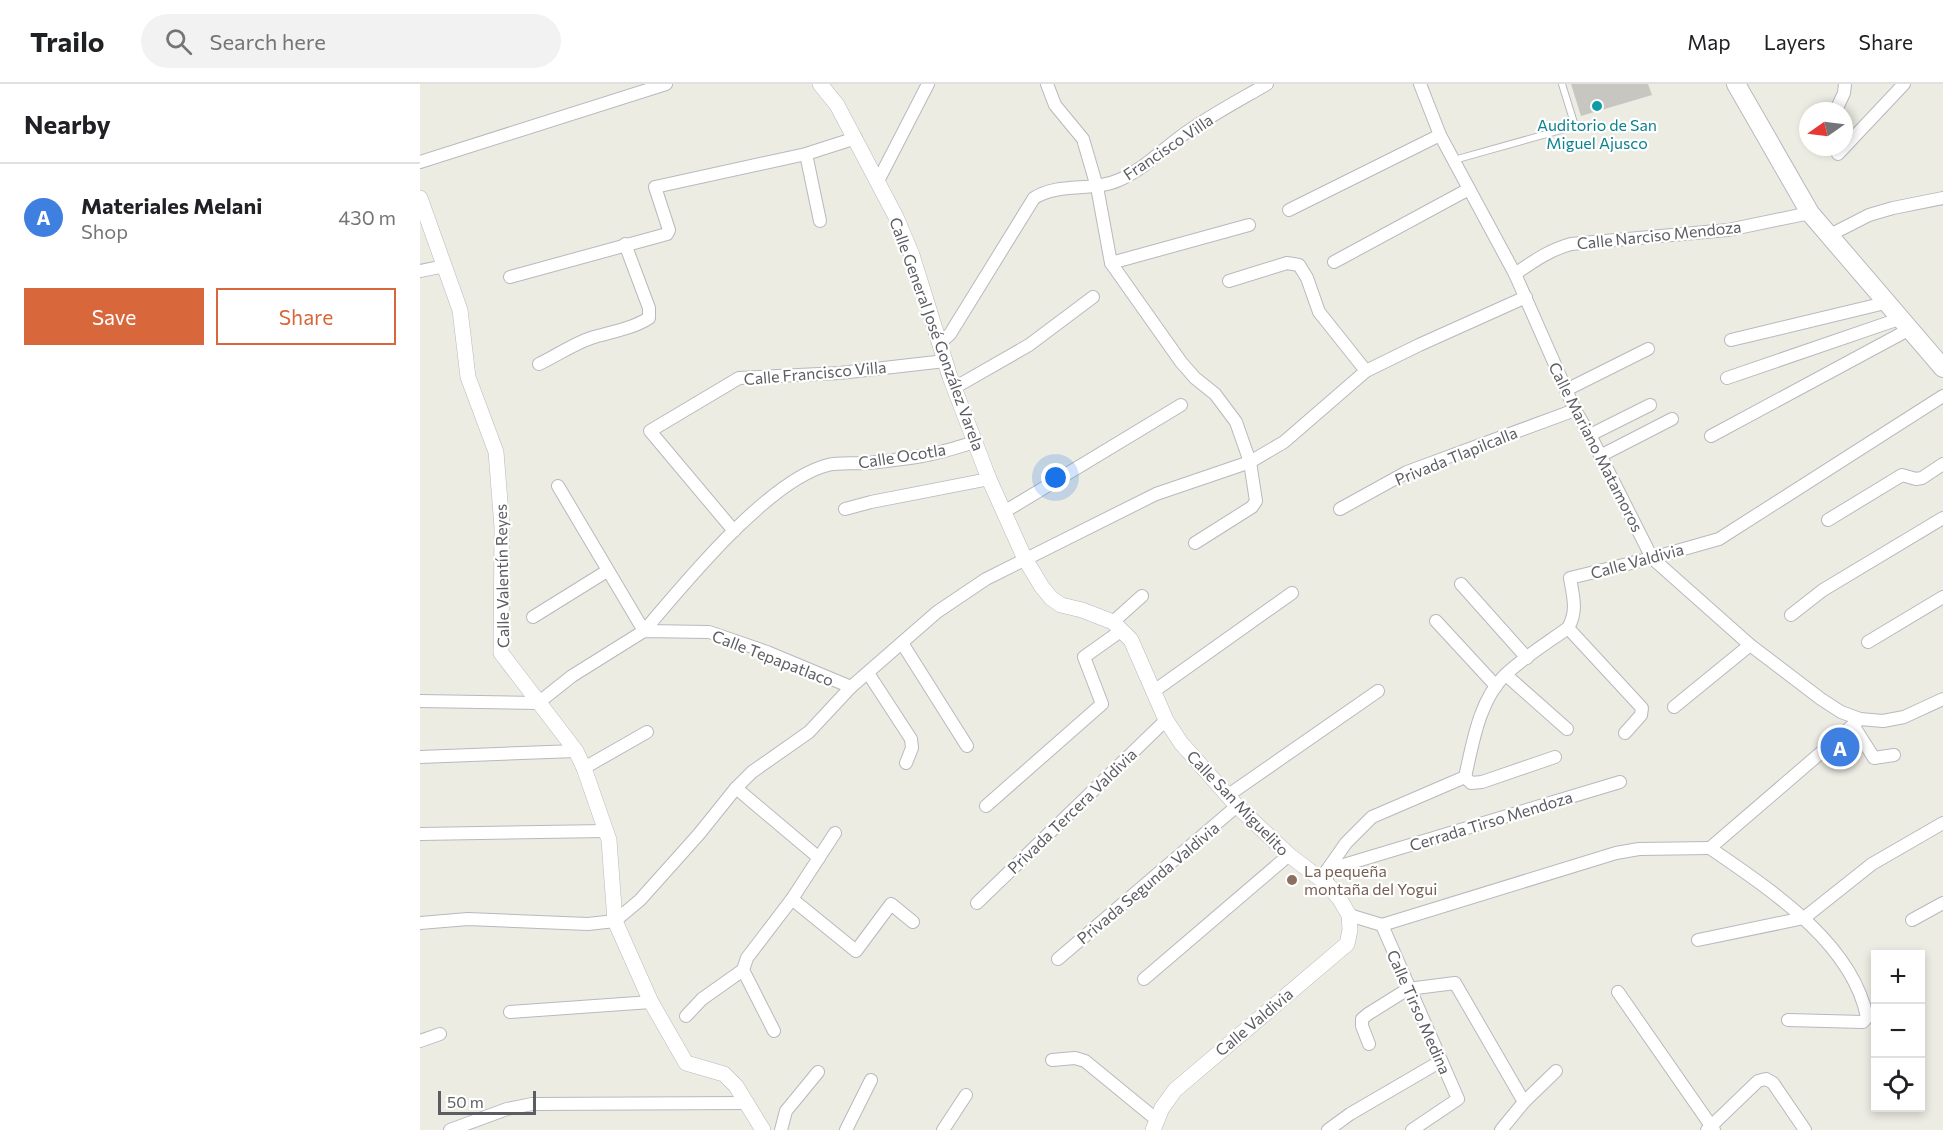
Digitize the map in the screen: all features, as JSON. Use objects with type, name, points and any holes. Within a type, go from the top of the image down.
[{"type":"main road","points":[[1736,84],[1810,213],[1903,324],[1941,362]]},
{"type":"street","points":[[420,162],[666,84]]},
{"type":"street","name":"Calle General José González Varela","points":[[820,84],[837,105],[856,138],[912,255],[954,388],[989,479],[1025,559]]},
{"type":"street","points":[[878,181],[928,84]]},
{"type":"street","name":"Francisco Villa","points":[[1097,187],[1134,174],[1181,136],[1267,84]]},
{"type":"street","name":"Calle Mariano Matamoros","points":[[1420,84],[1440,135],[1515,274],[1575,410],[1652,558],[1750,645],[1821,699],[1856,722],[1883,721],[1904,717],[1943,699]]},
{"type":"street","points":[[1840,102],[1845,84]]},
{"type":"street","points":[[1853,138],[1904,84]]},
{"type":"street","points":[[1048,85],[1055,105],[1083,139],[1097,187],[1111,263],[1181,362],[1195,378],[1215,394],[1236,422],[1250,462],[1256,501],[1252,507],[1195,543]]},
{"type":"street","points":[[1289,210],[1440,135]]},
{"type":"street","points":[[510,277],[625,244],[662,237],[669,230],[655,187],[806,154],[856,138]]},
{"type":"street","points":[[806,154],[820,221]]},
{"type":"street","points":[[939,344],[950,334],[1034,198],[1053,190],[1097,187]]},
{"type":"street","points":[[1334,262],[1469,189]]},
{"type":"street","name":"Calle Valentín Reyes","points":[[420,198],[460,310],[468,377],[496,452],[502,527],[501,653],[576,751],[584,768],[609,840],[615,921],[651,1002],[686,1063],[724,1074],[736,1086],[763,1130]]},
{"type":"street","points":[[1828,236],[1869,215],[1943,198]]},
{"type":"street","name":"Calle Narciso Mendoza","points":[[1515,274],[1540,256],[1571,244],[1728,230],[1810,213]]},
{"type":"street","points":[[1111,263],[1250,225]]},
{"type":"street","points":[[539,364],[590,339],[649,318],[650,308],[625,244]]},
{"type":"street","points":[[1229,281],[1287,263],[1299,265],[1307,279],[1319,312],[1366,371]]},
{"type":"street","points":[[421,267],[445,266]]},
{"type":"street","points":[[954,388],[1029,345],[1093,297]]},
{"type":"street","points":[[420,923],[468,919],[588,924],[615,921],[640,900],[752,772],[809,732],[850,687],[937,612],[986,579],[1156,494],[1250,462],[1284,442],[1366,371],[1526,297]]},
{"type":"street","points":[[1731,340],[1885,303]]},
{"type":"street","points":[[1727,378],[1903,324]]},
{"type":"street","points":[[1711,436],[1903,324]]},
{"type":"street","points":[[1566,390],[1648,349]]},
{"type":"street","name":"Calle Francisco Villa","points":[[734,531],[650,430],[739,378],[840,373],[945,361]]},
{"type":"street","name":"Calle Valdivia","points":[[1568,628],[1573,620],[1575,607],[1570,578],[1719,539],[1943,396]]},
{"type":"street","points":[[1004,512],[1181,405]]},
{"type":"street","points":[[1590,435],[1650,405]]},
{"type":"street","name":"Privada Tlapilcalla","points":[[1340,509],[1407,472],[1575,410]]},
{"type":"street","points":[[1600,456],[1672,419]]},
{"type":"street","name":"Calle Ocotla","points":[[734,531],[801,476],[829,464],[852,465],[924,456],[975,442]]},
{"type":"street","points":[[1828,520],[1902,475],[1916,479],[1922,478],[1943,464]]},
{"type":"street","points":[[845,509],[989,479]]},
{"type":"street","points":[[558,486],[644,631]]},
{"type":"street","points":[[1791,615],[1823,590],[1943,518]]},
{"type":"street","points":[[420,701],[538,703],[572,676],[644,631],[734,531]]},
{"type":"street","points":[[1025,559],[1042,587],[1061,605],[1082,610],[1118,626]]},
{"type":"street","points":[[533,617],[607,571]]},
{"type":"street","points":[[1461,584],[1527,658]]},
{"type":"street","points":[[1154,691],[1292,593]]},
{"type":"street","points":[[986,806],[1102,704],[1084,657],[1118,626],[1142,597]]},
{"type":"street","points":[[1868,642],[1943,597]]},
{"type":"street","points":[[1436,621],[1496,686]]},
{"type":"street","name":"Calle San Miguelito","points":[[1118,626],[1131,640],[1166,720],[1188,753],[1232,801],[1289,855],[1327,877],[1349,915]]},
{"type":"street","points":[[1464,777],[1476,727],[1496,686],[1527,658],[1568,628],[1642,708],[1641,715],[1626,733]]},
{"type":"street","name":"Calle Tepapatlaco","points":[[644,631],[709,632],[767,652],[850,687]]},
{"type":"street","points":[[902,643],[967,746]]},
{"type":"street","points":[[1674,706],[1750,645]]},
{"type":"street","points":[[868,673],[911,739],[912,748],[906,763]]},
{"type":"street","points":[[1506,675],[1567,729]]},
{"type":"street","name":"Privada Segunda Valdivia","points":[[1058,959],[1232,801],[1378,691]]},
{"type":"street","name":"Privada Tercera Valdivia","points":[[977,903],[1166,720]]},
{"type":"street","points":[[1710,848],[1856,722],[1874,758],[1894,755]]},
{"type":"street","points":[[584,768],[647,732]]},
{"type":"street","points":[[420,757],[576,751]]},
{"type":"street","points":[[1464,777],[1471,783],[1482,782],[1555,757]]},
{"type":"street","points":[[1327,877],[1346,843],[1372,817],[1464,777]]},
{"type":"street","name":"Cerrada Tirso Mendoza","points":[[1327,877],[1620,782]]},
{"type":"street","points":[[736,788],[819,858]]},
{"type":"street","points":[[1698,940],[1804,918],[1872,864],[1943,823]]},
{"type":"street","points":[[420,834],[606,831]]},
{"type":"street","points":[[686,1016],[702,999],[743,970],[747,958],[792,899],[835,832]]},
{"type":"street","points":[[1349,915],[1382,925],[1617,853],[1639,849],[1710,848],[1804,918],[1827,942],[1856,983],[1868,1017],[1863,1023],[1788,1020]]},
{"type":"street","points":[[1144,978],[1289,855]]},
{"type":"street","points":[[792,899],[856,951],[891,904],[914,922]]},
{"type":"street","points":[[1912,920],[1943,903]]},
{"type":"street","name":"Calle Valdivia","points":[[1155,1125],[1162,1108],[1175,1090],[1193,1073],[1347,944],[1350,930],[1349,915]]},
{"type":"street","name":"Calle Tirso Medina","points":[[1382,925],[1458,1099],[1412,1130]]},
{"type":"street","points":[[743,970],[774,1031]]},
{"type":"street","points":[[1369,1044],[1362,1026],[1362,1019],[1408,989],[1455,983],[1524,1102]]},
{"type":"street","points":[[1618,992],[1711,1129],[1758,1081],[1766,1079],[1773,1083],[1805,1130]]},
{"type":"street","points":[[510,1012],[651,1002]]},
{"type":"street","points":[[420,1041],[440,1034]]},
{"type":"street","points":[[1052,1060],[1075,1058],[1085,1061],[1155,1125]]},
{"type":"street","points":[[1328,1130],[1350,1114],[1441,1061]]},
{"type":"street","points":[[781,1130],[786,1111],[818,1071]]},
{"type":"street","points":[[1501,1130],[1524,1102],[1556,1071]]},
{"type":"street","points":[[846,1130],[871,1080]]},
{"type":"street","points":[[943,1130],[966,1095]]},
{"type":"street","points":[[450,1130],[507,1109],[532,1104],[746,1103]]},
{"type":"lane","points":[[1454,160],[1575,126],[1562,84]]},
{"type":"building","name":"Auditorio de San Miguel Ajusco","points":[[1571,84],[1648,84],[1652,95],[1581,116]]},
{"type":"place","name":"Auditorio de San Miguel Ajusco","points":[[1597,106]]},
{"type":"place","name":"Materiales Melani","points":[[1840,747]]},
{"type":"place","name":"La pequeña montaña del Yogui","points":[[1292,880]]}]
